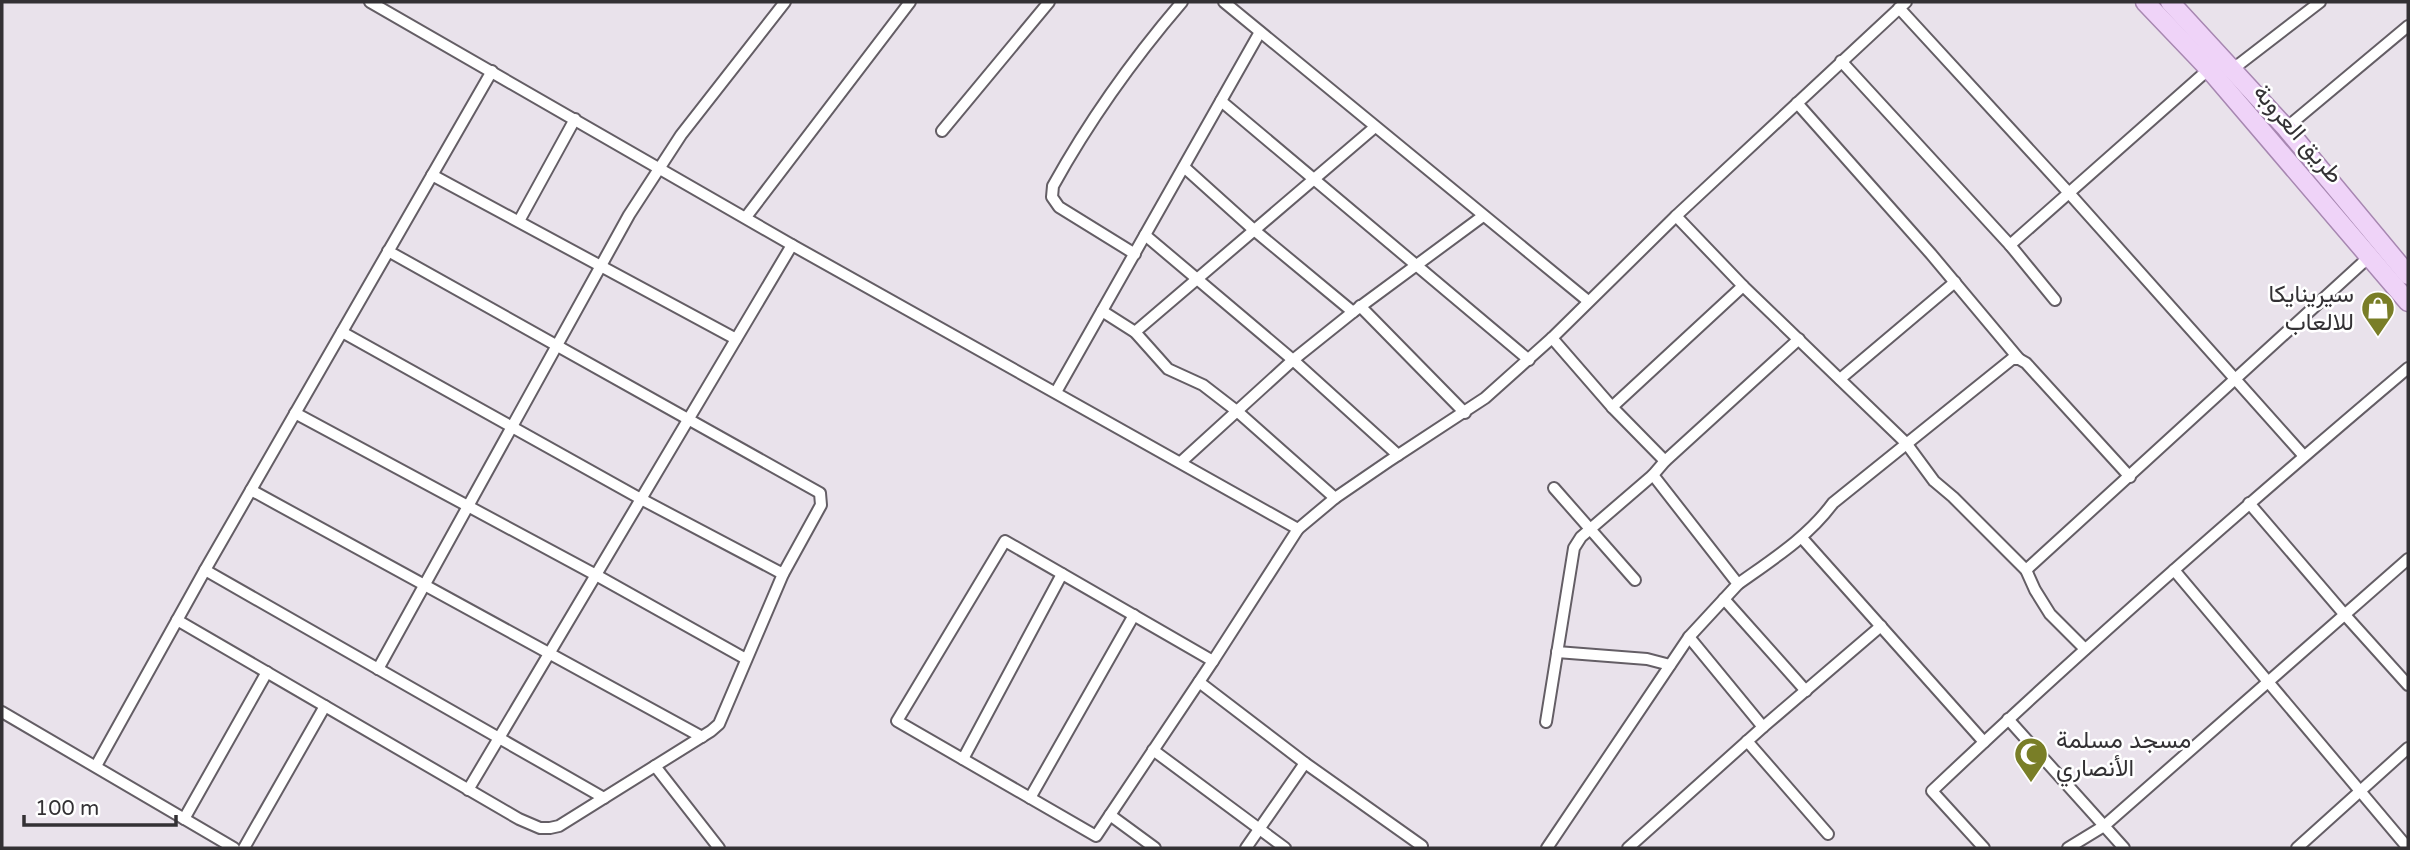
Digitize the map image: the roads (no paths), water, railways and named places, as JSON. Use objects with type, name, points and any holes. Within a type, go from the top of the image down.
[{"type":"main road","name":"طريق العروبة","points":[[2146,2],[2209,69],[2408,302]]},
{"type":"main road","points":[[2170,2],[2286,128],[2408,275]]},
{"type":"street","points":[[370,2],[792,245],[1298,529]]},
{"type":"street","points":[[378,669],[599,265],[659,167],[705,103],[785,2]]},
{"type":"street","points":[[746,217],[910,2]]},
{"type":"street","points":[[942,131],[1049,2]]},
{"type":"street","points":[[1135,254],[1059,207],[1052,197],[1053,186],[1115,89],[1155,33],[1182,2]]},
{"type":"street","points":[[1224,2],[1588,301]]},
{"type":"street","points":[[2233,69],[2320,2]]},
{"type":"street","points":[[1213,661],[1005,541],[897,721],[1096,836],[1213,661],[1298,529],[1335,498],[1465,413],[1529,360],[1676,216],[1902,5],[2304,455]]},
{"type":"street","points":[[2286,128],[2408,26]]},
{"type":"street","points":[[1056,392],[1260,32]]},
{"type":"street","points":[[1841,61],[2010,245],[2055,300]]},
{"type":"street","points":[[2010,245],[2209,69]]},
{"type":"street","points":[[96,766],[205,570],[492,71]]},
{"type":"street","points":[[1221,101],[1529,360]]},
{"type":"street","points":[[1797,103],[2019,359],[2026,363],[2130,477]]},
{"type":"street","points":[[519,221],[575,119]]},
{"type":"street","points":[[1136,332],[1375,127]]},
{"type":"street","points":[[1184,167],[1254,230],[1357,309],[1465,413]]},
{"type":"street","points":[[432,175],[736,339]]},
{"type":"street","points":[[1181,462],[1293,360],[1483,216]]},
{"type":"street","points":[[1676,216],[1906,443],[1934,481],[2026,570],[2050,614],[2085,649]]},
{"type":"street","points":[[1145,235],[1199,278],[1398,455]]},
{"type":"street","points":[[468,790],[792,245]]},
{"type":"street","points":[[177,620],[468,790],[530,824],[550,828],[604,798],[719,724],[783,574],[818,510],[822,500],[820,493],[388,251]]},
{"type":"street","points":[[2026,570],[2370,256]]},
{"type":"street","points":[[1840,379],[1955,282]]},
{"type":"street","points":[[1612,407],[1744,286]]},
{"type":"street","points":[[1102,311],[1136,332],[1162,364],[1203,385],[1238,412],[1335,498]]},
{"type":"street","points":[[342,332],[783,574]]},
{"type":"street","points":[[1552,338],[1612,407],[1665,461]]},
{"type":"street","points":[[1546,722],[1574,548],[1581,537],[1653,475],[1665,461],[1799,340]]},
{"type":"street","points":[[1547,848],[1689,637],[1738,584],[1802,538],[1833,503],[2002,364],[2019,359]]},
{"type":"street","points":[[1984,848],[1932,792],[2085,649],[2304,455],[2408,368]]},
{"type":"street","points":[[295,413],[746,659]]},
{"type":"street","points":[[1653,475],[1738,584]]},
{"type":"street","points":[[1554,488],[1635,580]]},
{"type":"street","points":[[251,490],[702,737]]},
{"type":"street","points":[[2249,503],[2408,685]]},
{"type":"street","points":[[1802,538],[1984,742]]},
{"type":"street","points":[[2068,848],[2104,827],[2408,559]]},
{"type":"street","points":[[205,570],[604,798]]},
{"type":"street","points":[[2174,570],[2408,848]]},
{"type":"street","points":[[963,759],[1062,574]]},
{"type":"street","points":[[1724,599],[1806,691]]},
{"type":"street","points":[[1030,798],[1134,615]]},
{"type":"street","points":[[1628,848],[1881,626]]},
{"type":"street","points":[[1689,637],[1763,727]]},
{"type":"street","points":[[1557,652],[1647,659],[1670,665]]},
{"type":"street","points":[[184,819],[267,673]]},
{"type":"street","points":[[1199,682],[1305,763],[1422,846]]},
{"type":"street","points":[[244,848],[325,706]]},
{"type":"street","points":[[2,712],[234,848]]},
{"type":"street","points":[[2008,719],[2124,848]]},
{"type":"street","points":[[1747,741],[1828,834]]},
{"type":"street","points":[[2297,848],[2408,748]]},
{"type":"street","points":[[1153,750],[1285,848]]},
{"type":"street","points":[[1246,848],[1305,763]]},
{"type":"street","points":[[655,766],[719,848]]},
{"type":"street","points":[[1110,815],[1155,848]]},
{"type":"place","name":"سيرينايكا للالعاب","points":[[2378,338]]},
{"type":"place","name":"مسجد مسلمة الأنصاري","points":[[2031,784]]}]
